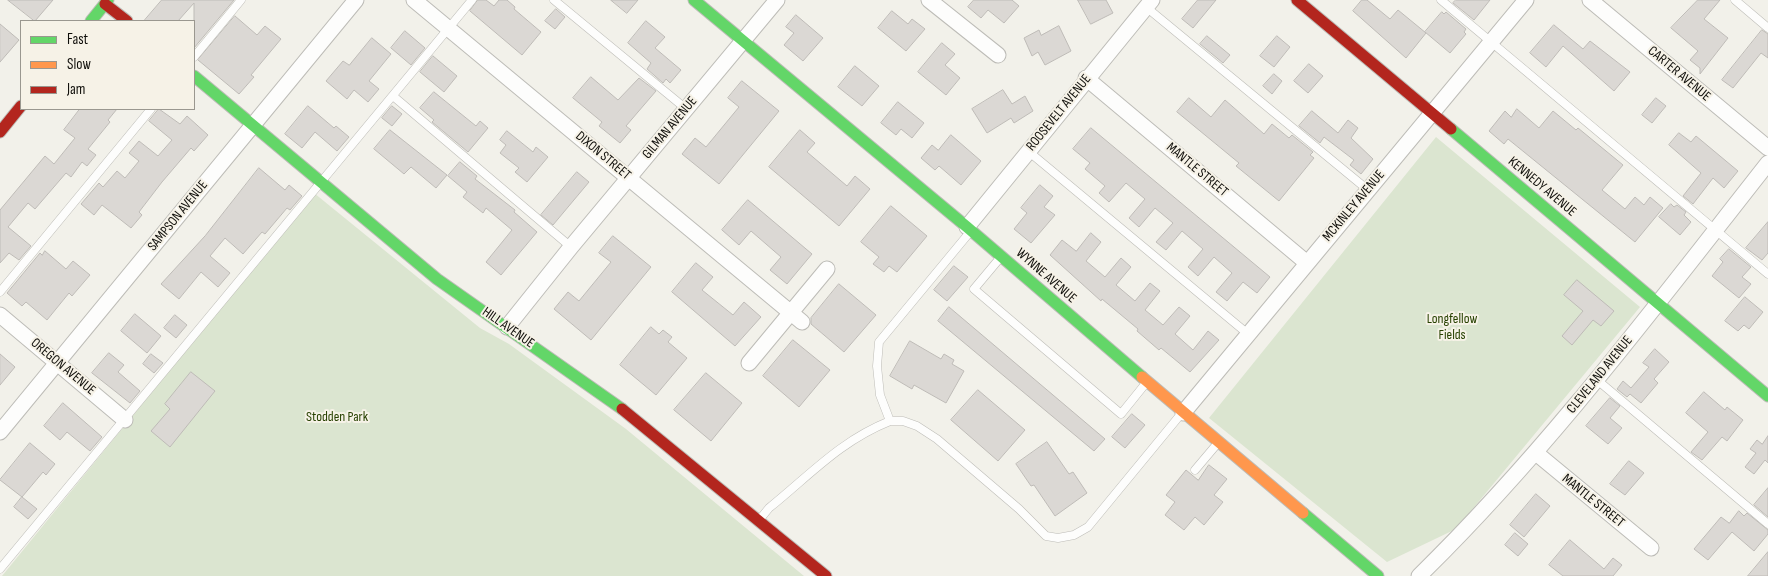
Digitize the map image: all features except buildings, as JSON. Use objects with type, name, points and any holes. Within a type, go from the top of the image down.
[{"type":"street","name":"SAMPSON AVENUE","points":[[0,432],[356,0]]},
{"type":"street","name":"DIXON STREET","points":[[414,0],[797,318]]},
{"type":"street","name":"WYNNE AVENUE","points":[[694,0],[969,229],[1183,413],[1378,576]]},
{"type":"street","name":"GILMAN AVENUE","points":[[507,327],[685,108],[777,0]]},
{"type":"street","points":[[929,0],[998,55]]},
{"type":"street","name":"KENNEDY AVENUE","points":[[1297,0],[1768,396]]},
{"type":"street","name":"MCKINLEY AVENUE","points":[[1183,413],[1526,0]]},
{"type":"street","name":"CARTER AVENUE","points":[[1590,0],[1768,148]]},
{"type":"street","points":[[92,20],[105,1],[126,20]]},
{"type":"street","name":"ROOSEVELT AVENUE","points":[[969,229],[1086,78],[1149,4]]},
{"type":"street","name":"HILL AVENUE","points":[[195,77],[322,181],[436,279],[613,402],[826,576]]},
{"type":"street","name":"MANTLE STREET","points":[[1086,78],[1307,263]]},
{"type":"street","points":[[0,132],[20,107]]},
{"type":"street","name":"CLEVELAND AVENUE","points":[[1419,576],[1471,526],[1536,453],[1658,303],[1768,163]]},
{"type":"street","points":[[749,363],[797,318],[828,269]]},
{"type":"street","name":"OREGON AVENUE","points":[[0,315],[125,420]]},
{"type":"street","name":"MANTLE STREET","points":[[1536,453],[1651,548]]},
{"type":"lane","points":[[195,56],[241,0]]},
{"type":"lane","points":[[0,568],[125,420],[472,0]]},
{"type":"lane","points":[[554,0],[685,108]]},
{"type":"lane","points":[[1441,0],[1768,274]]},
{"type":"lane","points":[[1735,0],[1768,28]]},
{"type":"lane","points":[[1149,4],[1368,190]]},
{"type":"lane","points":[[393,96],[571,247]]},
{"type":"lane","points":[[0,292],[150,110]]},
{"type":"lane","points":[[1028,151],[1248,334]]},
{"type":"lane","points":[[890,421],[880,396],[876,366],[879,342],[969,229]]},
{"type":"lane","points":[[1001,257],[974,289],[981,295],[1121,414],[1147,382]]},
{"type":"lane","points":[[1596,379],[1768,524]]},
{"type":"lane","points":[[758,520],[769,508],[845,443],[872,427],[890,421],[903,421],[917,426],[937,439],[1046,536],[1058,538],[1074,535],[1088,527],[1183,413]]},
{"type":"lane","points":[[1195,470],[1218,442]]},
{"type":"green space","name":"Longfellow Fields","points":[[1436,137],[1640,307],[1456,529],[1387,562],[1209,418]]},
{"type":"green space","name":"Stodden Park","points":[[314,193],[480,328],[509,344],[626,429],[804,576],[2,576]]},
{"type":"traffic: fast","points":[[92,20],[108,0]]},
{"type":"traffic: fast","points":[[694,0],[967,227],[1142,377]]},
{"type":"traffic: fast","points":[[195,77],[437,279],[622,409]]},
{"type":"traffic: fast","points":[[1451,129],[1768,396]]},
{"type":"traffic: fast","points":[[1303,513],[1378,576]]},
{"type":"traffic: slow","points":[[1142,377],[1303,513]]},
{"type":"traffic: jam","points":[[1297,0],[1451,129]]},
{"type":"traffic: jam","points":[[105,4],[126,20]]},
{"type":"traffic: jam","points":[[0,132],[20,107]]},
{"type":"traffic: jam","points":[[622,409],[826,576]]}]
